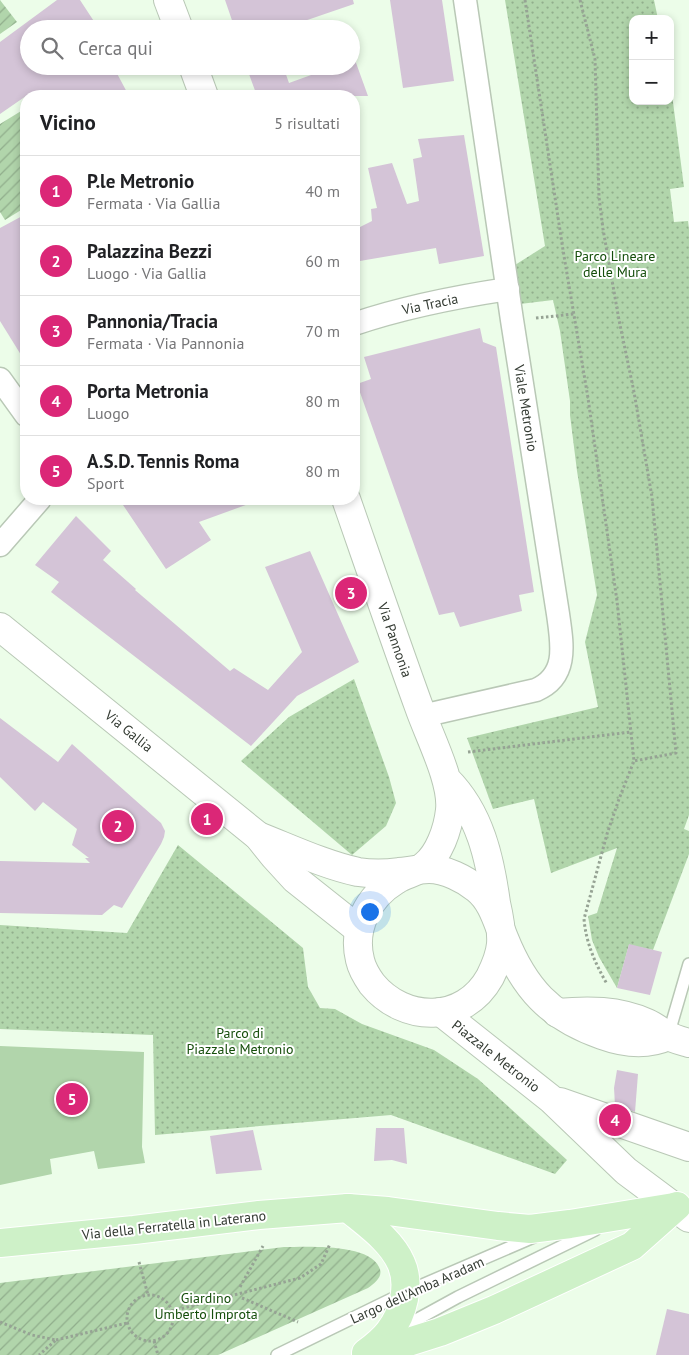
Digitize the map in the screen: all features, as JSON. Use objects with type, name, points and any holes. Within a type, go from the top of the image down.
[{"type":"main road","points":[[168,0],[176,20]]},
{"type":"main road","points":[[196,75],[202,90]]},
{"type":"main road","name":"Via Pannonia","points":[[348,505],[422,716],[447,780]]},
{"type":"main road","name":"Via Gallia","points":[[0,627],[258,836]]},
{"type":"main road","name":"Piazzale Metronio","points":[[447,780],[468,807],[479,832],[492,875],[501,930],[501,944],[495,967],[488,981],[478,994],[452,1010],[429,1013],[398,1006],[377,989],[363,971],[359,960],[358,929],[367,909],[378,894],[394,881],[425,865],[437,850],[449,820],[450,797],[447,780]]},
{"type":"main road","points":[[258,836],[295,879],[358,929]]},
{"type":"main road","name":"Piazzale Metronio","points":[[258,836],[324,862],[358,872],[377,874],[428,869],[458,877],[477,889],[484,896],[492,907],[515,963],[528,984],[542,1001],[557,1013],[593,1032],[626,1029],[648,1042],[678,1040]]},
{"type":"main road","name":"Piazzale Metronio","points":[[441,1012],[551,1099],[626,1171],[684,1208]]},
{"type":"main road","name":"Piazzale Metronio","points":[[551,1099],[689,1147]]},
{"type":"main road","points":[[348,1208],[382,1237],[394,1251],[402,1264],[405,1279],[406,1292],[402,1307],[393,1326],[384,1338],[365,1355]]},
{"type":"main road","name":"Largo dell'Amba Aradam","points":[[348,1208],[388,1211],[515,1228],[536,1228],[684,1208]]},
{"type":"main road","name":"Via della Ferratella in Laterano","points":[[0,1243],[259,1215],[348,1208]]},
{"type":"main road","points":[[365,1355],[408,1343],[520,1299],[632,1246],[684,1208]]},
{"type":"street","name":"Viale Metronio","points":[[422,716],[536,690],[551,681],[560,664],[561,639],[558,614],[465,0]]},
{"type":"street","name":"Via Tracia","points":[[360,322],[418,305],[508,289]]},
{"type":"street","points":[[0,379],[20,407]]},
{"type":"street","points":[[0,546],[35,505]]},
{"type":"lane","points":[[678,1040],[689,964]]},
{"type":"lane","name":"Largo dell'Amba Aradam","points":[[365,1355],[416,1320],[441,1306],[619,1216]]},
{"type":"lane","name":"Largo dell'Amba Aradam","points":[[277,1355],[406,1292],[558,1226]]},
{"type":"path","points":[[525,0],[563,250],[588,398],[617,602],[634,761],[607,834],[584,919],[585,932],[593,959],[611,992]]},
{"type":"path","points":[[580,0],[595,59],[600,197],[603,228],[652,497],[676,754],[634,761]]},
{"type":"path","points":[[531,318],[574,314]]},
{"type":"path","points":[[467,752],[631,732]]},
{"type":"path","points":[[172,1311],[300,1278],[321,1264],[330,1244]]},
{"type":"path","points":[[240,1288],[263,1246]]},
{"type":"path","points":[[139,1262],[148,1295]]},
{"type":"path","points":[[148,1295],[158,1296],[164,1300],[172,1311],[173,1319],[168,1333],[154,1341],[140,1339],[134,1335],[127,1323],[128,1309],[132,1303],[137,1298],[148,1295]]},
{"type":"path","points":[[242,1298],[306,1326]]},
{"type":"path","points":[[0,1322],[32,1335],[56,1340],[127,1323]]},
{"type":"path","points":[[39,1355],[56,1340]]},
{"type":"path","points":[[154,1341],[158,1355]]},
{"type":"green space","points":[[0,0],[17,22],[0,34]]},
{"type":"green space","name":"Parco Lineare delle Mura","points":[[505,0],[654,0],[657,15],[629,15],[629,105],[673,105],[684,187],[670,189],[674,222],[688,221],[689,229],[689,815],[684,829],[689,831],[689,854],[653,950],[629,945],[617,988],[599,957],[592,940],[588,916],[597,913],[617,848],[551,873],[534,799],[493,809],[467,738],[598,707],[585,642],[597,595],[577,471],[560,331],[553,300],[520,304],[515,265],[545,246]]},
{"type":"green space","points":[[20,112],[20,211],[5,220],[0,212],[0,124]]},
{"type":"green space","points":[[354,679],[389,777],[396,803],[386,826],[352,855],[241,761],[289,717]]},
{"type":"green space","name":"Parco di Piazzale Metronio","points":[[178,845],[303,948],[308,987],[320,1008],[335,1009],[362,1024],[434,1050],[478,1079],[567,1160],[555,1174],[391,1115],[155,1135],[153,1035],[0,1029],[0,925],[127,933]]},
{"type":"green space","points":[[0,1046],[144,1052],[142,1147],[145,1163],[98,1169],[94,1151],[50,1159],[52,1174],[0,1185]]},
{"type":"green space","name":"Giardino Umberto Improta","points":[[284,1247],[321,1247],[350,1250],[373,1259],[379,1267],[380,1276],[368,1288],[218,1355],[0,1355],[0,1283]]},
{"type":"building","points":[[57,0],[80,0],[93,20],[30,20]]},
{"type":"building","points":[[225,0],[353,0],[354,4],[307,20],[232,20]]},
{"type":"building","points":[[390,0],[442,0],[454,81],[403,88]]},
{"type":"building","points":[[20,27],[20,75],[118,75],[126,90],[20,90],[20,100],[0,114],[0,42]]},
{"type":"building","points":[[360,74],[368,96],[360,96],[360,90],[255,90],[249,75],[286,75],[289,83],[311,75]]},
{"type":"building","points":[[464,135],[484,256],[439,264],[436,248],[360,261],[360,227],[372,221],[371,209],[377,208],[368,168],[392,163],[407,204],[419,201],[413,159],[422,157],[418,139]]},
{"type":"building","points":[[20,217],[20,353],[0,321],[0,228]]},
{"type":"building","points":[[480,328],[483,342],[496,347],[534,592],[519,595],[522,611],[460,627],[454,612],[439,615],[360,392],[360,383],[371,379],[364,357]]},
{"type":"building","points":[[123,505],[246,505],[199,522],[211,540],[166,569]]},
{"type":"building","points":[[76,516],[111,551],[103,560],[135,590],[230,671],[234,668],[268,690],[302,652],[265,567],[310,551],[359,662],[297,696],[251,746],[51,592],[59,582],[35,565]]},
{"type":"building","points":[[0,718],[58,762],[72,744],[161,823],[165,831],[161,844],[122,908],[114,905],[102,915],[0,913],[0,861],[90,863],[85,858],[89,858],[72,845],[77,829],[43,802],[35,811],[0,777]]},
{"type":"building","points":[[629,944],[662,952],[650,995],[617,988]]},
{"type":"building","points":[[617,1070],[638,1074],[635,1112],[615,1105],[614,1088]]},
{"type":"building","points":[[376,1128],[404,1128],[407,1164],[392,1160],[374,1161]]},
{"type":"building","points":[[253,1130],[262,1170],[216,1174],[210,1136]]},
{"type":"building","points":[[667,1309],[689,1314],[689,1355],[656,1355]]},
{"type":"place","name":"Pannonia/Tracia","points":[[351,593]]},
{"type":"place","name":"P.le Metronio","points":[[207,819]]},
{"type":"place","name":"Palazzina Bezzi","points":[[118,826]]},
{"type":"place","name":"A.S.D. Tennis Roma","points":[[72,1099]]},
{"type":"place","name":"Porta Metronia","points":[[615,1120]]}]
